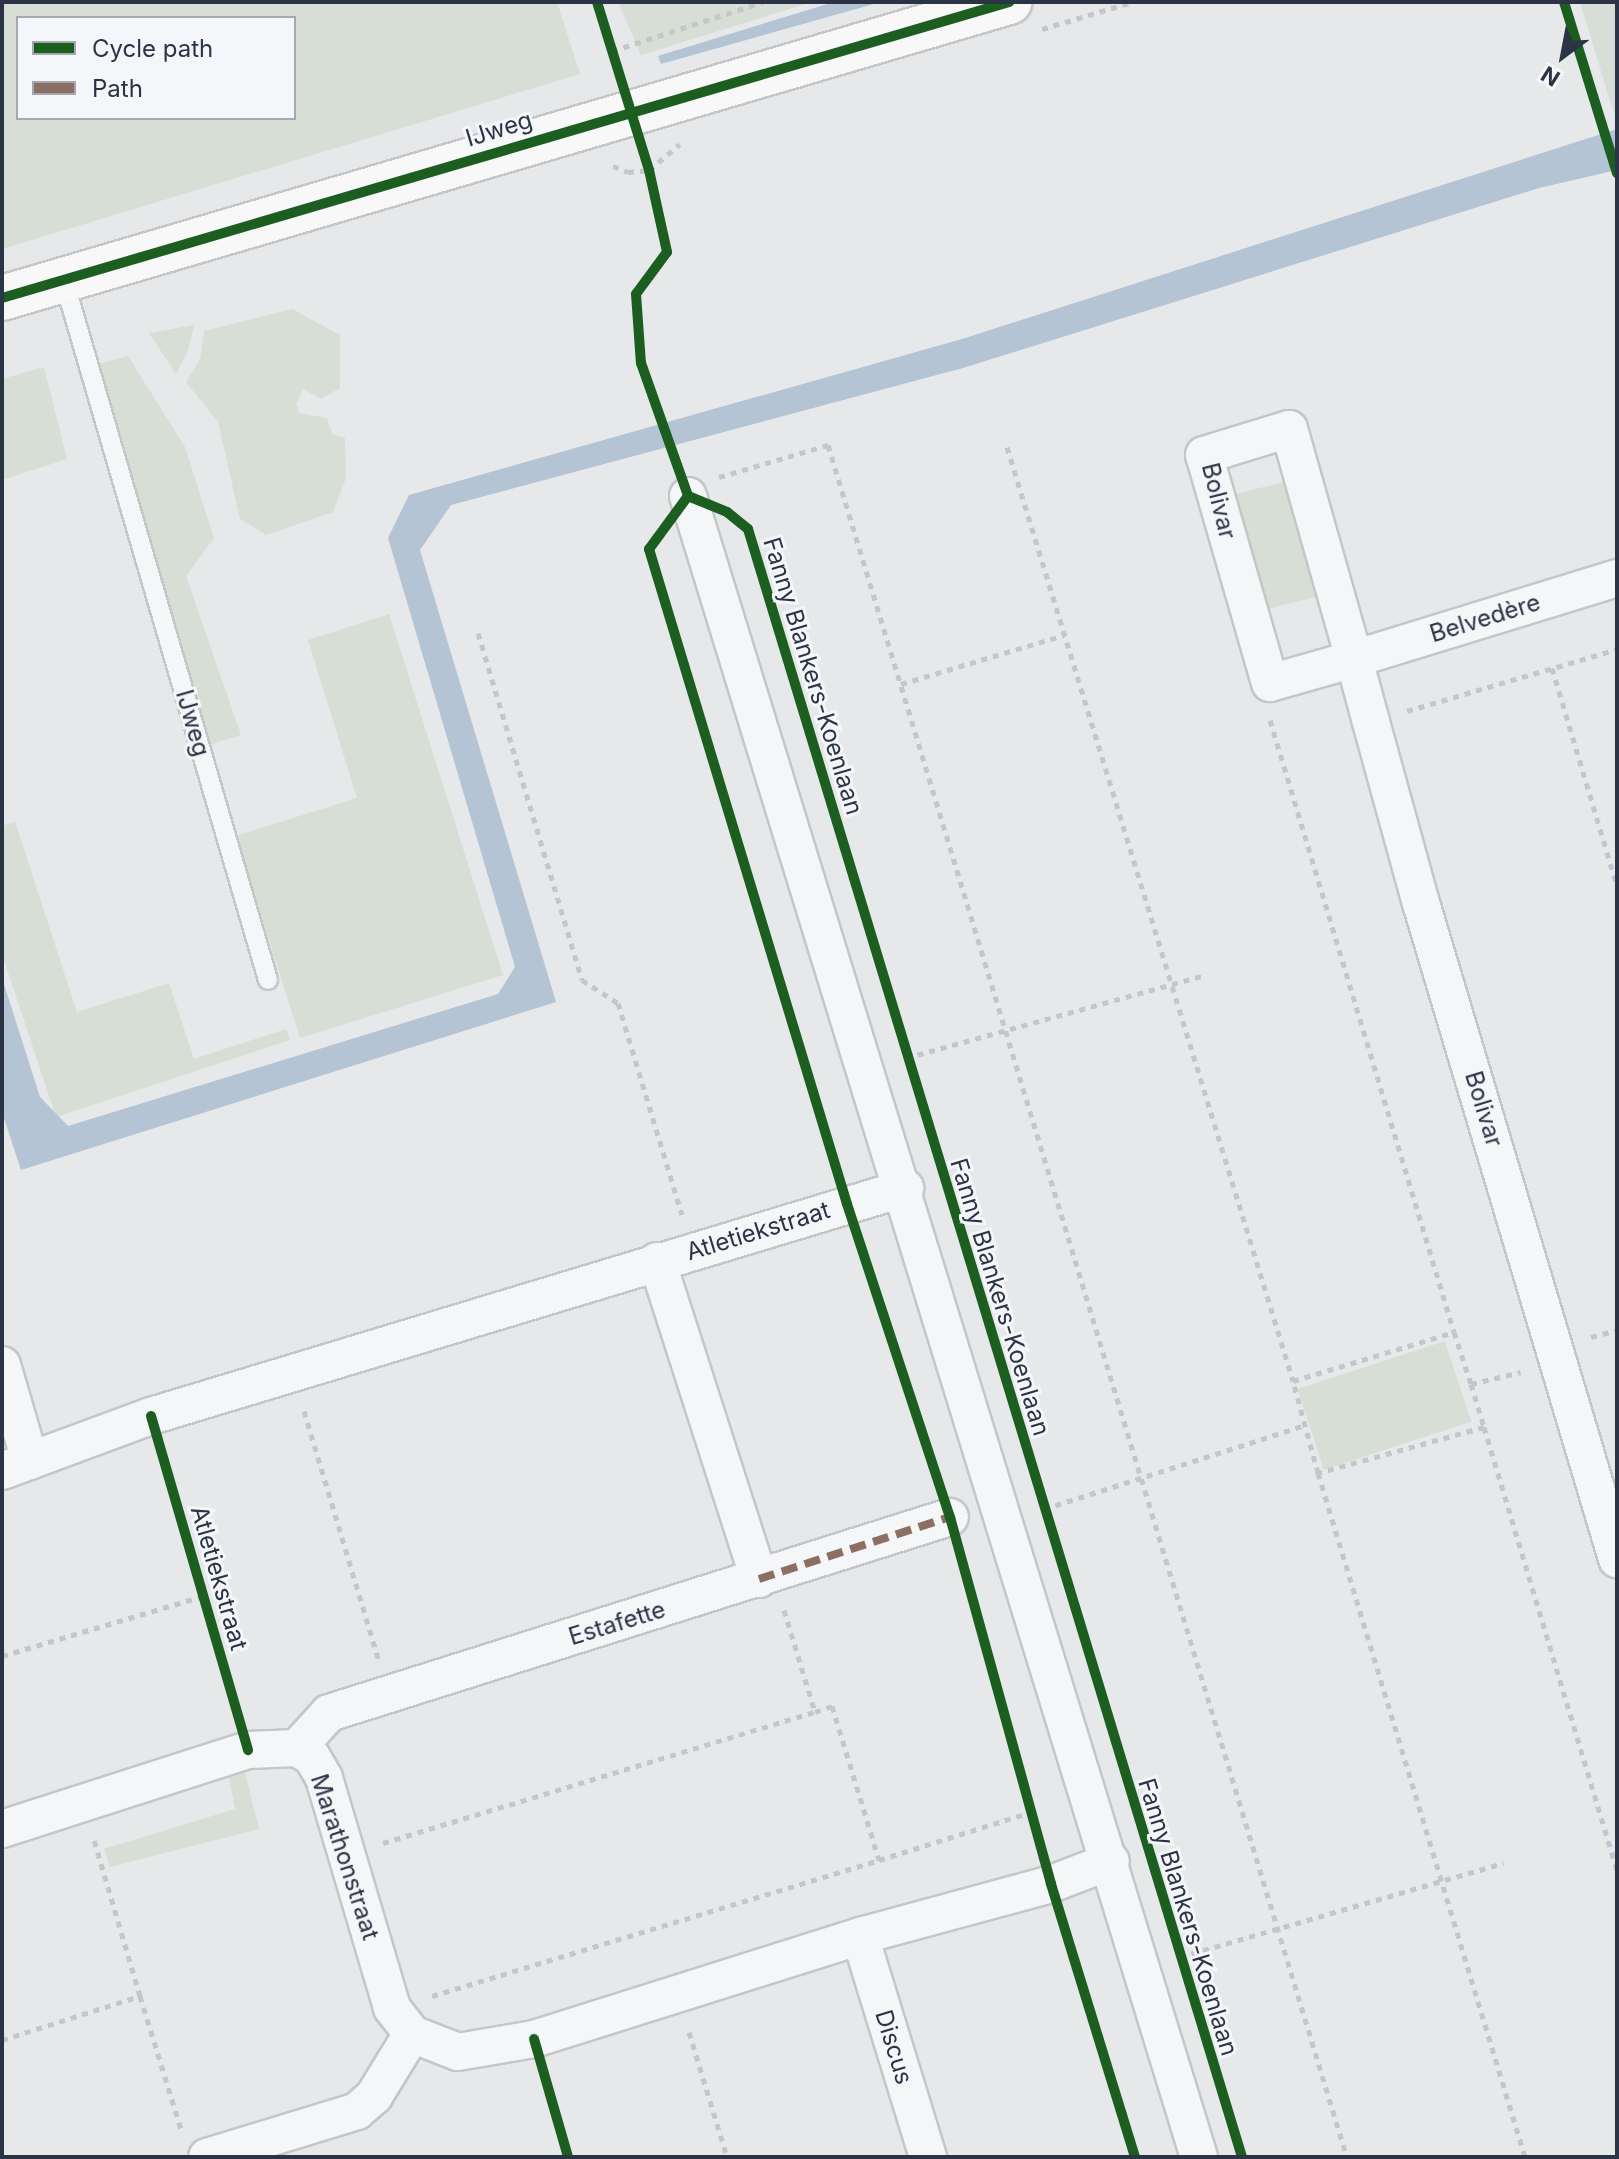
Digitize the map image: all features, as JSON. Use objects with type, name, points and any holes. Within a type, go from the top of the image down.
[{"type":"street","name":"IJweg","points":[[2,298],[1009,2]]},
{"type":"street","name":"Bolivar","points":[[1270,683],[1204,455],[1289,429],[1371,722],[1617,1559]]},
{"type":"street","points":[[686,492],[905,1188],[1199,2157]]},
{"type":"street","name":"Belvedère","points":[[1354,659],[1617,578]]},
{"type":"street","points":[[1270,683],[1354,659]]},
{"type":"street","name":"Atletiekstraat","points":[[2,1365],[16,1466],[151,1416],[905,1188]]},
{"type":"street","name":"Atletiekstraat","points":[[657,1261],[766,1577]]},
{"type":"street","name":"Estafette","points":[[297,1748],[329,1713],[950,1517]]},
{"type":"street","name":"Marathonstraat","points":[[2,1829],[248,1750],[297,1748],[312,1757],[324,1778],[402,2021]]},
{"type":"street","points":[[196,2150],[357,2111],[374,2096],[402,2021],[458,2052],[534,2039],[860,1936],[1051,1884],[1111,1861]]},
{"type":"street","name":"Discus","points":[[860,1936],[928,2157]]},
{"type":"lane","name":"IJweg","points":[[64,281],[268,980]]},
{"type":"path","points":[[612,51],[763,2]]},
{"type":"path","points":[[608,39],[652,184]]},
{"type":"path","points":[[686,492],[828,445],[1347,2157]]},
{"type":"path","points":[[1007,447],[1293,1381],[1318,1473],[1525,2157]]},
{"type":"path","points":[[478,633],[582,980],[618,1003],[693,1251]]},
{"type":"path","points":[[901,684],[1064,635]]},
{"type":"path","points":[[1371,722],[1617,649]]},
{"type":"path","points":[[1552,668],[1617,886]]},
{"type":"path","points":[[1270,683],[1266,707],[1617,1870]]},
{"type":"path","points":[[906,1058],[1205,975]]},
{"type":"path","points":[[902,1044],[910,1072]]},
{"type":"path","points":[[1293,1381],[1454,1332]]},
{"type":"path","points":[[1471,1384],[1561,1362]]},
{"type":"path","points":[[293,1373],[389,1694]]},
{"type":"path","points":[[1044,1509],[1142,1480],[1305,1425]]},
{"type":"path","points":[[1318,1473],[1484,1427]]},
{"type":"path","points":[[999,1506],[1040,1493],[1048,1523]]},
{"type":"path","points":[[766,1577],[815,1712]]},
{"type":"path","points":[[2,1656],[203,1596]]},
{"type":"path","points":[[347,1855],[832,1706],[879,1860]]},
{"type":"path","points":[[1027,1797],[1051,1884]]},
{"type":"path","points":[[83,1803],[140,1996],[196,2150]]},
{"type":"path","points":[[402,2021],[1031,1812]]},
{"type":"path","points":[[1180,1957],[1504,1863]]},
{"type":"path","points":[[677,1993],[727,2157]]},
{"type":"path","points":[[2,2040],[140,1996]]},
{"type":"shaded area","points":[[2,2],[557,2],[580,74],[2,249]]},
{"type":"shaded area","points":[[618,2],[812,2],[641,55]]},
{"type":"shaded area","points":[[1580,2],[1617,2],[1617,120],[1610,101]]},
{"type":"shaded area","points":[[292,309],[340,335],[340,388],[321,399],[303,389],[296,404],[299,413],[327,418],[332,434],[345,438],[346,478],[333,512],[266,535],[240,519],[218,422],[186,382],[200,359],[204,331]]},
{"type":"shaded area","points":[[194,325],[188,351],[176,374],[149,333]]},
{"type":"shaded area","points":[[128,356],[185,447],[214,538],[186,576],[241,735],[208,745],[95,365]]},
{"type":"shaded area","points":[[44,367],[67,459],[2,480],[2,379]]},
{"type":"shaded area","points":[[1296,479],[1325,594],[1266,609],[1237,494]]},
{"type":"shaded area","points":[[389,614],[503,975],[300,1038],[236,836],[357,798],[308,640]]},
{"type":"shaded area","points":[[15,822],[77,1012],[169,983],[194,1059],[286,1029],[290,1040],[56,1117],[2,954],[2,826]]},
{"type":"shaded area","points":[[1445,1341],[1471,1422],[1324,1470],[1298,1389]]},
{"type":"shaded area","points":[[245,1773],[259,1829],[110,1867],[104,1849],[235,1809],[229,1777]]},
{"type":"water","points":[[834,2],[881,2],[661,64],[658,56]]},
{"type":"water","points":[[1617,129],[1617,170],[1539,188],[963,368],[451,505],[420,550],[556,1002],[21,1170],[2,1112],[2,978],[40,1097],[68,1126],[498,994],[515,967],[388,538],[409,495],[962,339]]},
{"type":"marked path","points":[[759,1579],[950,1517]]},
{"type":"cycle path","points":[[597,2],[649,170],[667,252],[636,294],[641,363],[688,496]]},
{"type":"cycle path","points":[[2,298],[1009,2]]},
{"type":"cycle path","points":[[1564,2],[1617,173]]},
{"type":"cycle path","name":"Fanny Blankers-Koenlaan","points":[[688,496],[727,512],[748,529],[1242,2157]]},
{"type":"cycle path","points":[[688,496],[649,549],[847,1204],[950,1517],[1051,1884],[1135,2157]]},
{"type":"cycle path","points":[[151,1416],[248,1750]]},
{"type":"cycle path","points":[[534,2039],[568,2157]]}]
